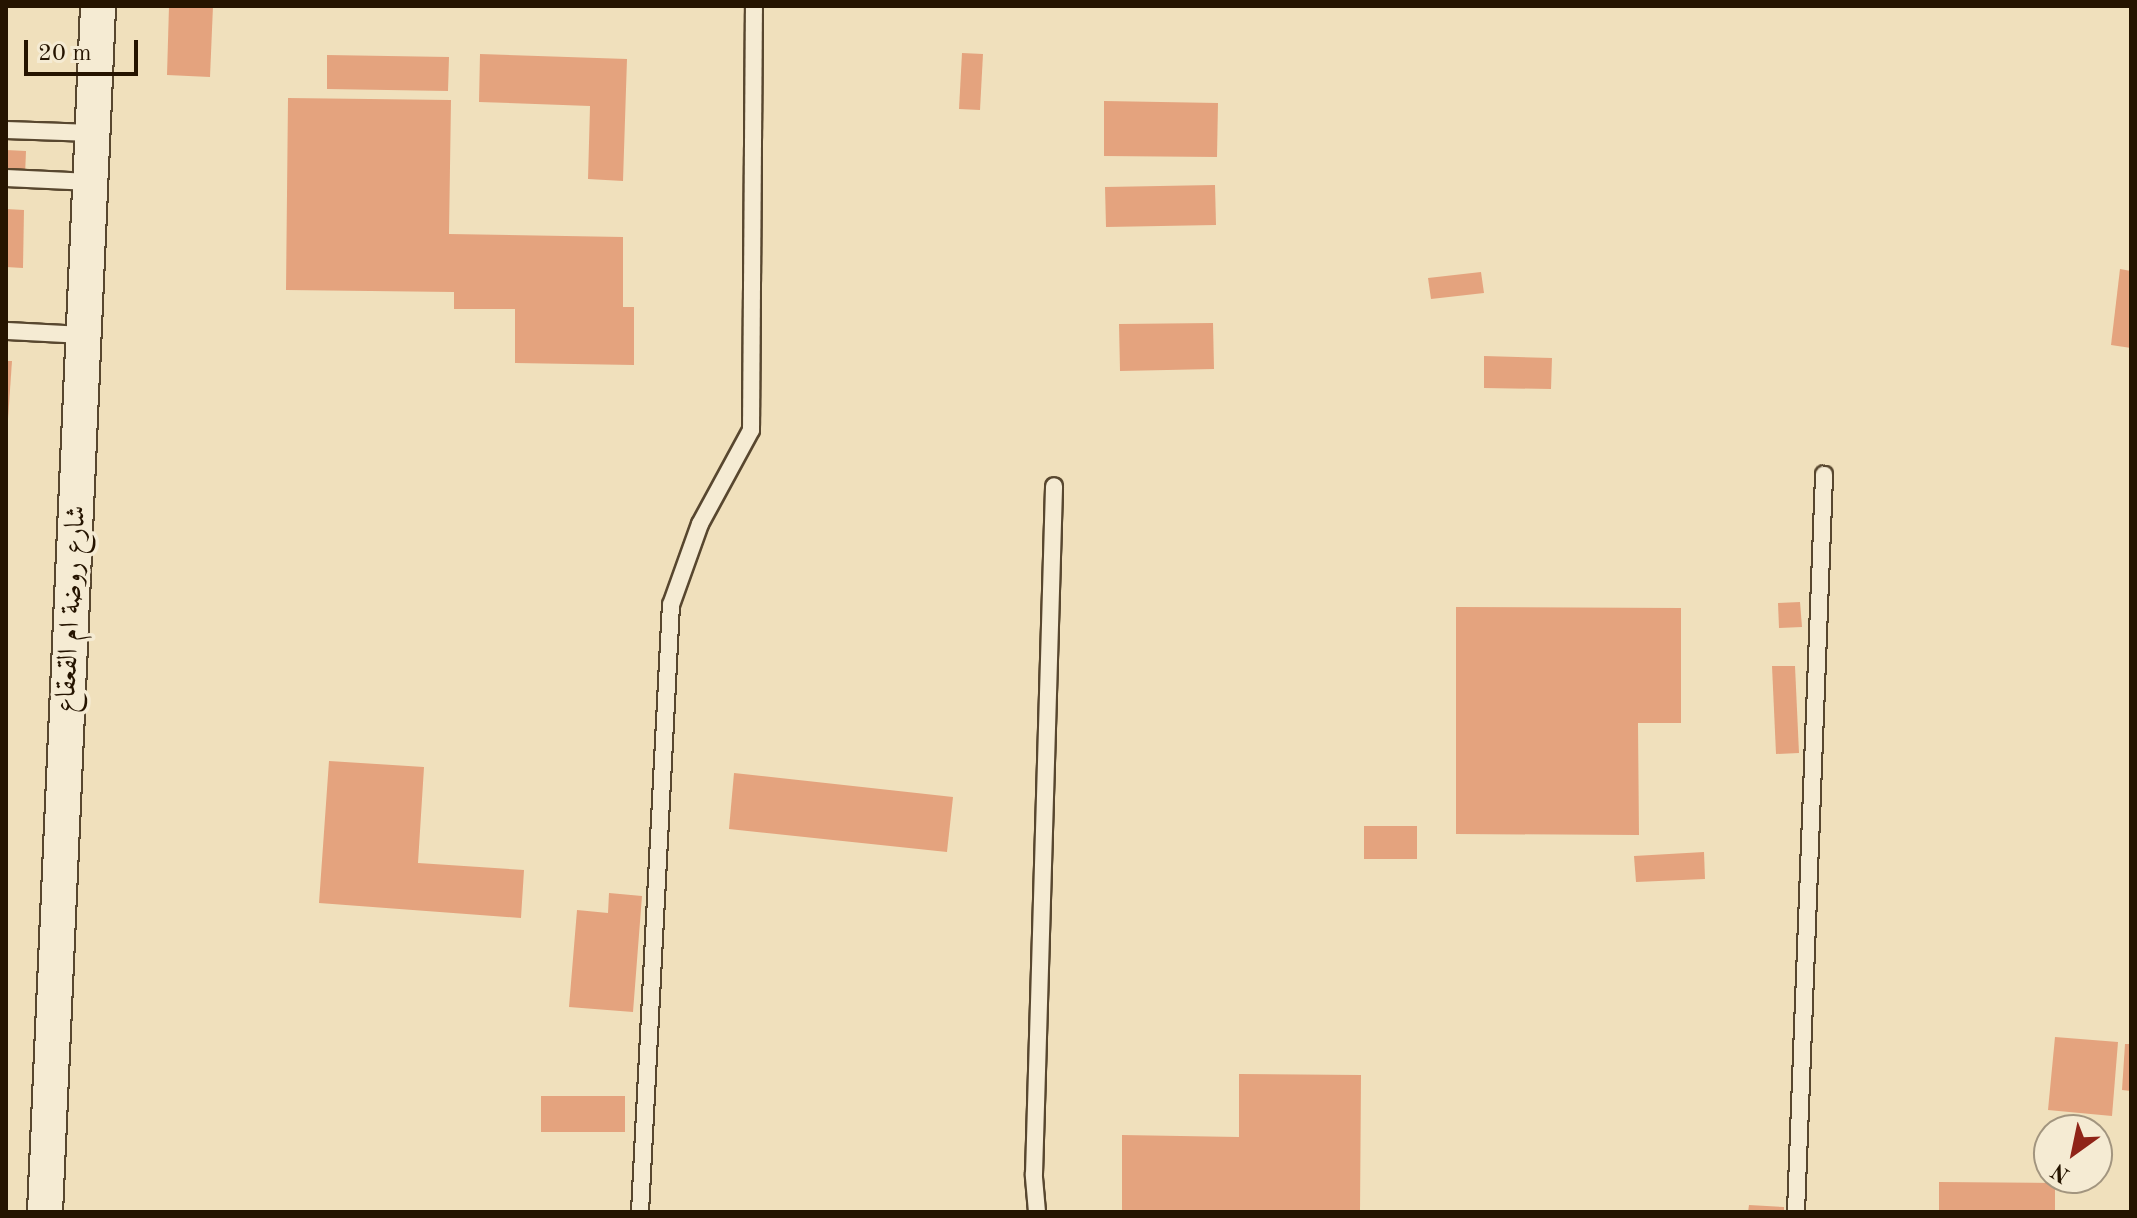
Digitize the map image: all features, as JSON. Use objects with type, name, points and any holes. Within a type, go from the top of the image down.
[{"type":"street","name":"شارع روضة ام القعقاع","points":[[45,1212],[98,6]]},
{"type":"lane","points":[[640,1212],[671,605],[700,524],[751,430],[754,6]]},
{"type":"lane","points":[[6,130],[93,133]]},
{"type":"lane","points":[[6,178],[91,182]]},
{"type":"lane","points":[[6,331],[85,335]]},
{"type":"lane","points":[[1796,1212],[1824,475]]},
{"type":"lane","points":[[1037,1212],[1034,1174],[1054,486]]},
{"type":"building","points":[[169,6],[213,6],[210,77],[167,75]]},
{"type":"building","points":[[962,53],[983,54],[980,110],[959,109]]},
{"type":"building","points":[[480,54],[627,59],[623,181],[588,179],[590,106],[479,102]]},
{"type":"building","points":[[327,55],[449,57],[448,91],[327,89]]},
{"type":"building","points":[[288,98],[451,100],[449,234],[623,237],[623,307],[634,307],[634,365],[515,363],[515,309],[454,309],[454,292],[286,290]]},
{"type":"building","points":[[1104,101],[1218,103],[1217,157],[1104,156]]},
{"type":"building","points":[[6,150],[26,151],[25,176],[6,175]]},
{"type":"building","points":[[1215,185],[1216,225],[1106,227],[1105,187]]},
{"type":"building","points":[[6,209],[24,210],[23,268],[6,267]]},
{"type":"building","points":[[2120,269],[2131,271],[2131,348],[2111,345]]},
{"type":"building","points":[[1481,272],[1484,293],[1431,299],[1428,278]]},
{"type":"building","points":[[1213,323],[1214,369],[1120,371],[1119,324]]},
{"type":"building","points":[[1484,356],[1552,358],[1551,389],[1484,388]]},
{"type":"building","points":[[6,361],[12,361],[8,419],[6,419]]},
{"type":"building","points":[[1800,602],[1802,627],[1779,628],[1778,603]]},
{"type":"building","points":[[1456,607],[1681,608],[1681,723],[1638,723],[1639,835],[1456,834]]},
{"type":"building","points":[[1772,666],[1795,666],[1799,753],[1776,754]]},
{"type":"building","points":[[329,761],[424,767],[418,863],[524,870],[521,918],[319,903]]},
{"type":"building","points":[[734,773],[953,797],[947,852],[729,829]]},
{"type":"building","points":[[1364,826],[1417,826],[1417,859],[1364,859]]},
{"type":"building","points":[[1704,852],[1705,879],[1636,882],[1634,856]]},
{"type":"building","points":[[609,893],[642,896],[633,1012],[569,1007],[577,910],[608,913]]},
{"type":"building","points":[[2055,1037],[2118,1042],[2112,1114],[2048,1110]]},
{"type":"building","points":[[2125,1044],[2131,1044],[2131,1091],[2122,1090]]},
{"type":"building","points":[[1239,1074],[1361,1075],[1360,1212],[1122,1212],[1122,1135],[1239,1137]]},
{"type":"building","points":[[541,1096],[625,1096],[625,1132],[541,1132]]},
{"type":"building","points":[[1939,1182],[2033,1183],[2033,1194],[2055,1194],[2055,1212],[1939,1212]]},
{"type":"building","points":[[1749,1205],[1784,1207],[1784,1212],[1748,1212]]}]
